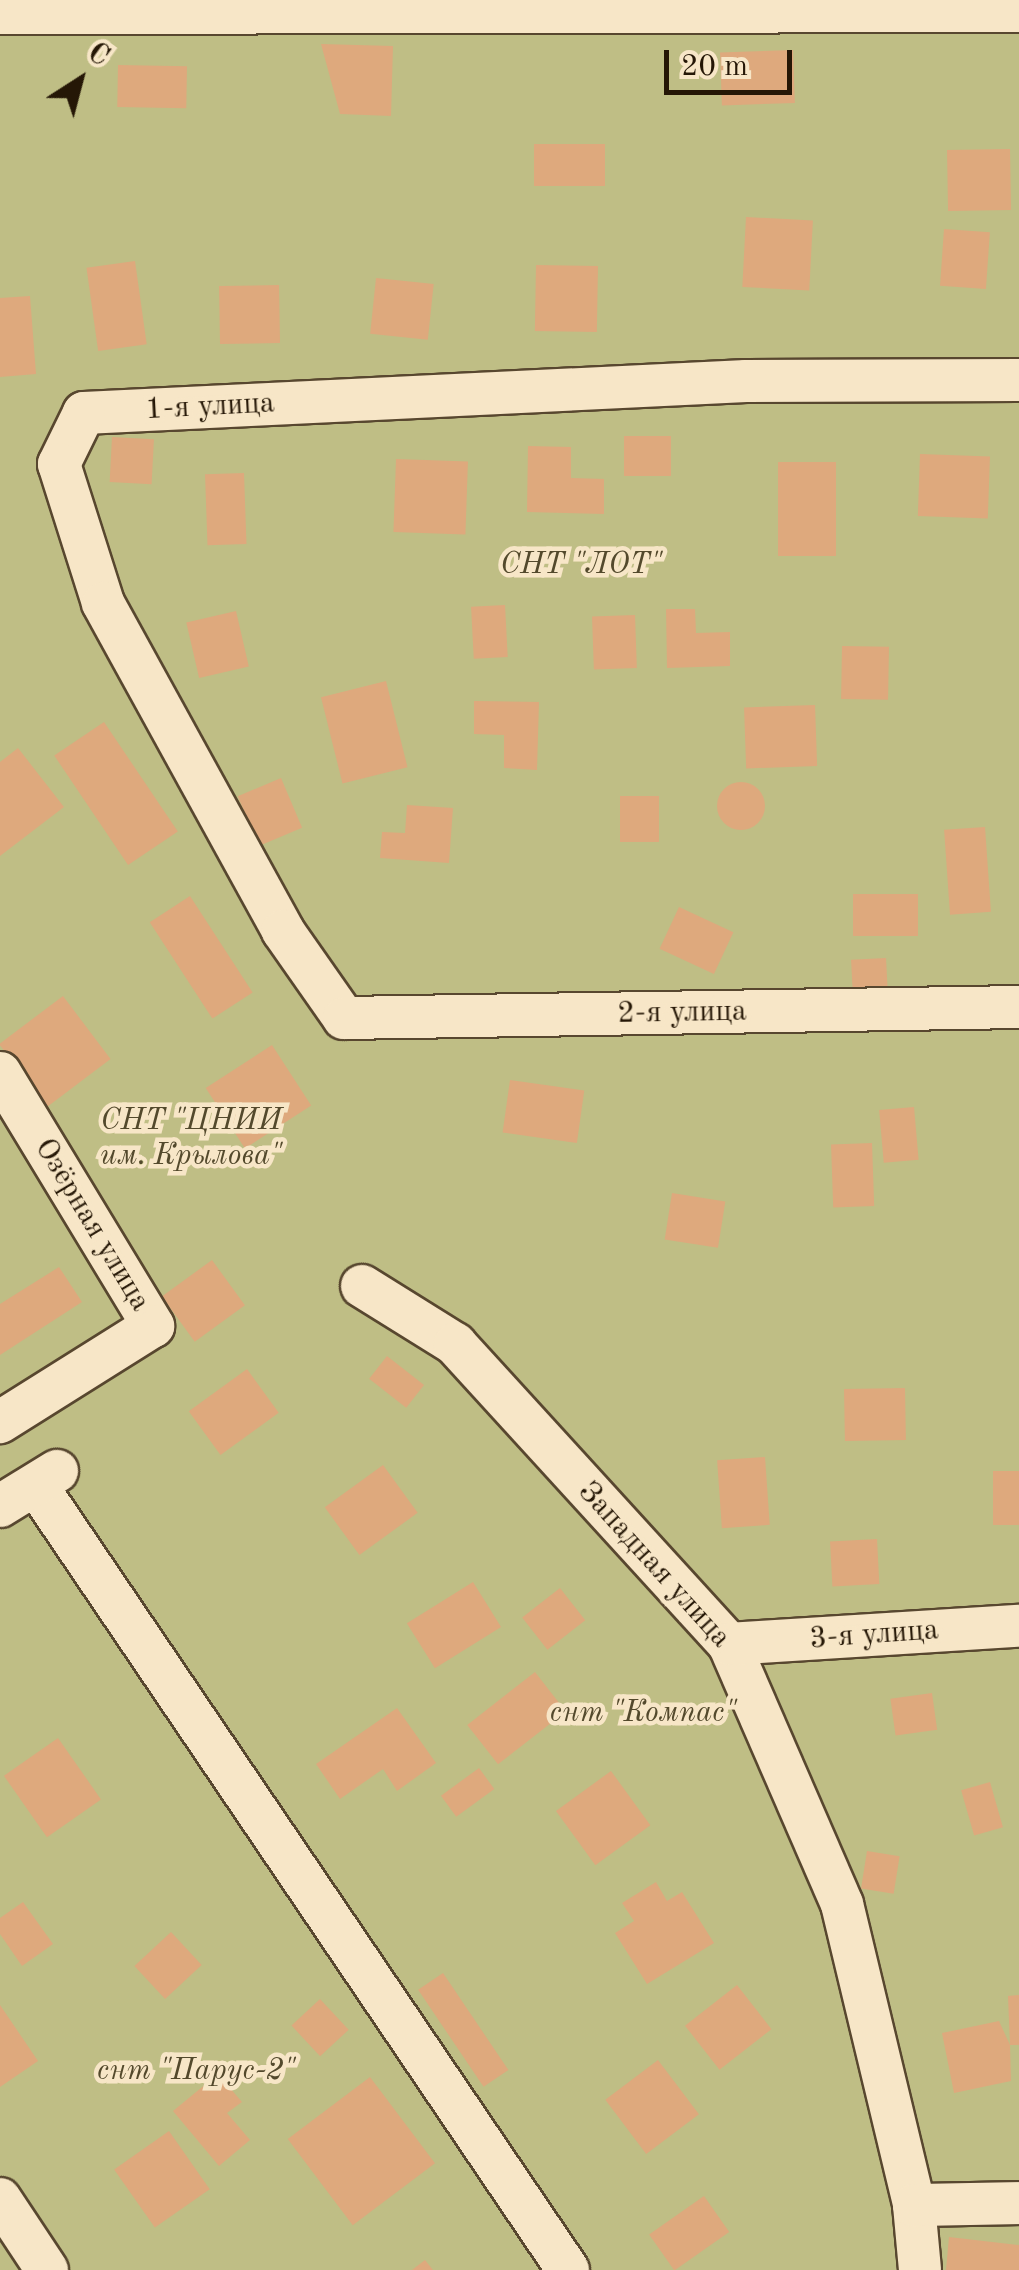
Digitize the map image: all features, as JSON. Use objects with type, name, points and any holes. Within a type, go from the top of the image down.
[{"type":"street","points":[[0,13],[1019,12]]},
{"type":"street","name":"1-я улица","points":[[344,1018],[283,930],[103,603],[59,464],[84,413],[746,381],[1019,380]]},
{"type":"street","name":"2-я улица","points":[[344,1018],[1019,1007]]},
{"type":"street","name":"Озёрная улица","points":[[0,1074],[153,1326],[0,1422]]},
{"type":"street","name":"Западная улица","points":[[362,1286],[455,1344],[729,1644],[842,1904],[914,2205],[920,2270]]},
{"type":"street","points":[[31,1488],[568,2270]]},
{"type":"street","name":"3-я улица","points":[[729,1644],[1019,1626]]},
{"type":"street","points":[[0,2199],[47,2270]]},
{"type":"street","points":[[914,2205],[1019,2203]]},
{"type":"green space","points":[[0,0],[1019,0],[1019,2270],[0,2270]]},
{"type":"building","points":[[321,44],[393,46],[391,116],[340,114]]},
{"type":"building","points":[[793,50],[795,103],[722,106],[720,53]]},
{"type":"building","points":[[118,65],[187,66],[186,108],[117,107]]},
{"type":"building","points":[[534,144],[605,144],[605,186],[534,186]]},
{"type":"building","points":[[1010,149],[1011,210],[948,211],[947,150]]},
{"type":"building","points":[[746,217],[813,221],[809,290],[742,287]]},
{"type":"building","points":[[944,229],[990,232],[986,289],[940,286]]},
{"type":"building","points":[[135,261],[147,344],[98,351],[86,268]]},
{"type":"building","points":[[536,265],[598,266],[597,332],[535,331]]},
{"type":"building","points":[[376,278],[434,284],[428,340],[370,334]]},
{"type":"building","points":[[279,285],[280,343],[220,344],[219,286]]},
{"type":"building","points":[[30,296],[36,374],[0,377],[0,298]]},
{"type":"building","points":[[624,436],[671,436],[671,476],[624,476]]},
{"type":"building","points":[[112,437],[154,439],[152,484],[110,482]]},
{"type":"building","points":[[528,446],[571,447],[571,478],[604,479],[604,514],[527,512]]},
{"type":"building","points":[[920,454],[990,456],[988,518],[918,516]]},
{"type":"building","points":[[396,459],[468,462],[465,534],[393,532]]},
{"type":"building","points":[[778,462],[836,462],[836,556],[778,556]]},
{"type":"building","points":[[244,473],[246,544],[208,545],[205,474]]},
{"type":"building","points":[[505,605],[508,657],[474,659],[471,607]]},
{"type":"building","points":[[666,609],[695,609],[696,633],[730,632],[730,666],[667,668]]},
{"type":"building","points":[[236,611],[249,667],[199,678],[186,622]]},
{"type":"building","points":[[635,615],[637,668],[594,669],[592,617]]},
{"type":"building","points":[[842,646],[889,647],[888,700],[841,699]]},
{"type":"building","points":[[386,681],[408,767],[343,784],[321,697]]},
{"type":"building","points":[[474,701],[539,702],[537,770],[504,768],[504,735],[474,734]]},
{"type":"building","points":[[815,705],[817,766],[746,768],[744,707]]},
{"type":"building","points":[[104,722],[178,831],[128,865],[54,756]]},
{"type":"building","points":[[18,748],[64,807],[0,856],[0,762]]},
{"type":"building","points":[[281,778],[302,828],[259,846],[238,796]]},
{"type":"building","points":[[741,782],[758,789],[765,806],[758,823],[741,830],[724,823],[717,806],[724,789]]},
{"type":"building","points":[[620,796],[659,796],[659,842],[620,842]]},
{"type":"building","points":[[407,805],[453,808],[449,863],[380,858],[382,832],[405,833]]},
{"type":"building","points":[[985,827],[991,912],[950,915],[944,830]]},
{"type":"building","points":[[853,894],[918,894],[918,936],[853,936]]},
{"type":"building","points":[[190,896],[253,992],[212,1019],[150,922]]},
{"type":"building","points":[[679,907],[733,932],[714,974],[660,949]]},
{"type":"building","points":[[886,958],[888,994],[853,996],[851,960]]},
{"type":"building","points":[[63,996],[111,1059],[47,1107],[0,1043]]},
{"type":"building","points":[[272,1045],[311,1105],[245,1148],[206,1088]]},
{"type":"building","points":[[510,1080],[584,1090],[577,1143],[503,1132]]},
{"type":"building","points":[[914,1107],[919,1160],[884,1163],[879,1110]]},
{"type":"building","points":[[872,1143],[874,1206],[833,1207],[831,1144]]},
{"type":"building","points":[[672,1193],[725,1201],[718,1248],[665,1239]]},
{"type":"building","points":[[212,1260],[245,1305],[195,1342],[162,1296]]},
{"type":"building","points":[[59,1267],[82,1302],[0,1355],[0,1304]]},
{"type":"building","points":[[387,1356],[424,1385],[406,1408],[369,1379]]},
{"type":"building","points":[[247,1369],[279,1413],[220,1455],[189,1411]]},
{"type":"building","points":[[905,1388],[906,1440],[845,1441],[844,1389]]},
{"type":"building","points":[[765,1457],[770,1525],[722,1528],[717,1460]]},
{"type":"building","points":[[383,1465],[418,1513],[359,1555],[325,1507]]},
{"type":"building","points":[[993,1471],[1019,1471],[1019,1525],[993,1525]]},
{"type":"building","points":[[877,1539],[879,1584],[832,1586],[830,1541]]},
{"type":"building","points":[[473,1582],[501,1627],[435,1668],[407,1623]]},
{"type":"building","points":[[560,1588],[585,1620],[547,1650],[522,1618]]},
{"type":"building","points":[[535,1672],[566,1711],[498,1764],[467,1725]]},
{"type":"building","points":[[932,1693],[937,1730],[896,1735],[890,1699]]},
{"type":"building","points":[[397,1708],[436,1763],[397,1791],[383,1769],[340,1799],[316,1764]]},
{"type":"building","points":[[58,1738],[101,1799],[47,1837],[4,1776]]},
{"type":"building","points":[[479,1768],[494,1789],[456,1817],[441,1796]]},
{"type":"building","points":[[611,1771],[650,1825],[595,1865],[556,1811]]},
{"type":"building","points":[[990,1782],[1003,1827],[974,1835],[961,1790]]},
{"type":"building","points":[[867,1851],[900,1856],[894,1894],[861,1889]]},
{"type":"building","points":[[656,1882],[667,1901],[682,1892],[714,1943],[647,1984],[615,1933],[634,1921],[622,1903]]},
{"type":"building","points":[[23,1902],[53,1944],[22,1966],[0,1934],[0,1918]]},
{"type":"building","points":[[171,1932],[202,1965],[165,1999],[134,1966]]},
{"type":"building","points":[[443,1973],[508,2070],[484,2087],[418,1990]]},
{"type":"building","points":[[737,1985],[771,2029],[719,2070],[685,2026]]},
{"type":"building","points":[[1019,1995],[1019,2045],[1010,2045],[1008,1996]]},
{"type":"building","points":[[320,1999],[349,2030],[320,2056],[291,2026]]},
{"type":"building","points":[[0,2005],[38,2061],[0,2087]]},
{"type":"building","points":[[999,2021],[1010,2045],[1011,2081],[954,2093],[942,2033]]},
{"type":"building","points":[[658,2060],[699,2114],[646,2154],[605,2100]]},
{"type":"building","points":[[218,2074],[242,2102],[227,2113],[250,2140],[219,2166],[173,2111]]},
{"type":"building","points":[[370,2077],[435,2163],[353,2225],[288,2139]]},
{"type":"building","points":[[169,2131],[210,2189],[155,2228],[114,2169]]},
{"type":"building","points":[[704,2196],[729,2232],[675,2270],[649,2234]]},
{"type":"building","points":[[949,2237],[1019,2245],[1019,2270],[946,2270]]},
{"type":"building","points":[[425,2260],[433,2270],[412,2270]]},
{"type":"park label","name":"СНТ \"ЛОТ\"","points":[[581,565]]},
{"type":"park label","name":"СНТ \"ЦНИИ им. Крылова\"","points":[[191,1138]]},
{"type":"park label","name":"снт \"Компас\"","points":[[643,1713]]},
{"type":"park label","name":"снт \"Парус-2\"","points":[[196,2071]]}]
